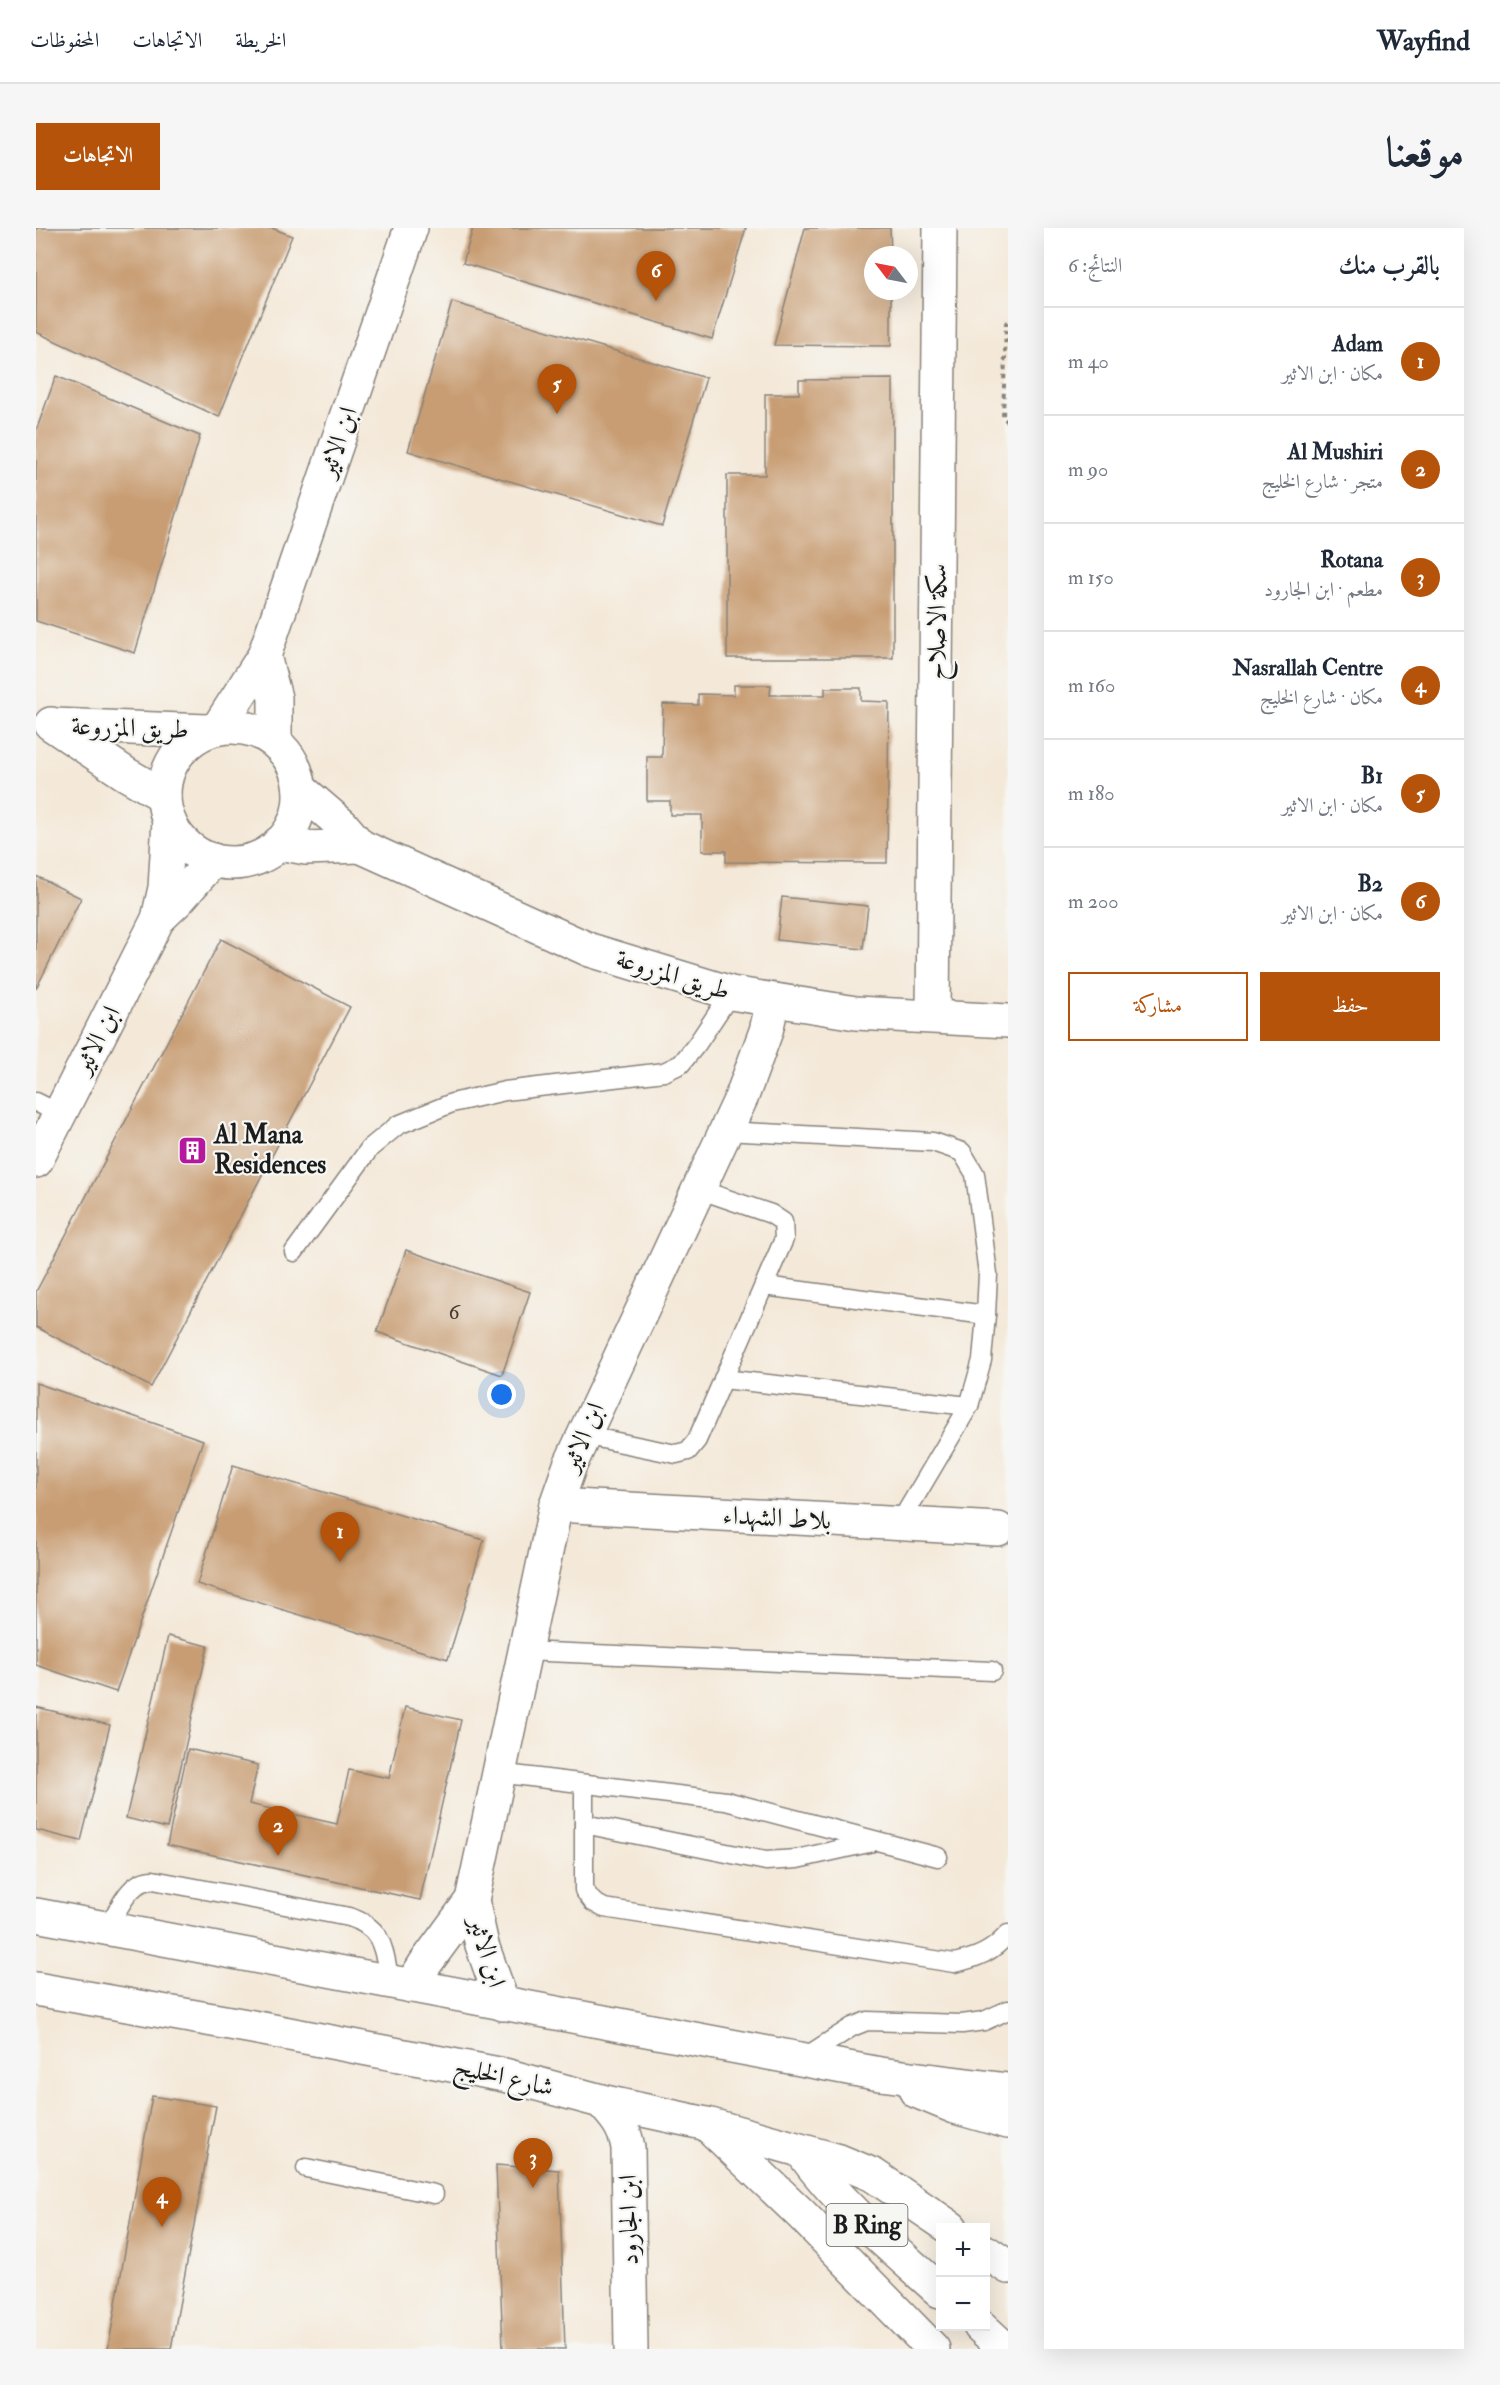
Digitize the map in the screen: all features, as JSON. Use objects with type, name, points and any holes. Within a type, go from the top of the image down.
[{"type":"street","name":"ابن الاثير","points":[[212,729],[264,656],[411,228]]},
{"type":"street","name":"سكة الاصلاح","points":[[933,1015],[940,228]]},
{"type":"street","points":[[264,656],[275,698],[275,741]]},
{"type":"street","name":"طريق المزروعة","points":[[45,721],[212,729]]},
{"type":"street","name":"طريق المزروعة","points":[[45,721],[126,774],[166,808]]},
{"type":"street","points":[[248,728],[275,741],[292,763],[300,789],[298,809],[291,828],[279,843],[260,857],[237,863],[213,860],[199,855],[186,846],[166,808],[169,769],[184,746],[212,729],[248,728]]},
{"type":"street","name":"طريق المزروعة","points":[[300,789],[342,825],[360,846],[590,950],[731,993],[773,1001],[856,1013],[1008,1020]]},
{"type":"street","name":"ابن الاثير","points":[[158,919],[166,877],[166,808]]},
{"type":"street","name":"طريق المزروعة","points":[[279,843],[306,848],[360,846]]},
{"type":"street","name":"ابن الاثير","points":[[36,1161],[48,1108],[158,919],[213,860]]},
{"type":"street","name":"ابن الاثير","points":[[503,2004],[482,1946],[472,1900],[523,1651],[556,1505],[583,1435],[754,1064],[766,1031],[773,1001]]},
{"type":"street","name":"بلاط الشهداء","points":[[556,1505],[998,1529]]},
{"type":"street","name":"ابن الاثير","points":[[401,1984],[425,1964],[472,1900]]},
{"type":"street","points":[[36,1915],[880,2074],[1001,2086]]},
{"type":"street","name":"شارع الخليج","points":[[36,1989],[504,2075],[601,2101],[707,2124],[839,2161],[873,2175],[944,2223]]},
{"type":"street","points":[[880,2074],[955,2107],[1008,2122]]},
{"type":"street","name":"ابن الجارود","points":[[601,2101],[621,2125],[626,2135],[628,2148],[631,2349]]},
{"type":"street","points":[[707,2124],[801,2214],[933,2349]]},
{"type":"street","name":"B Ring","points":[[802,2152],[825,2184],[847,2207],[936,2287]]},
{"type":"street","points":[[916,2202],[962,2223]]},
{"type":"street","points":[[990,2235],[1008,2243]]},
{"type":"street","points":[[990,2255],[1008,2267]]},
{"type":"street","points":[[985,2331],[1005,2349]]},
{"type":"lane","points":[[294,1252],[370,1148],[398,1125],[452,1103],[505,1091],[664,1072],[681,1064],[698,1044],[731,993]]},
{"type":"lane","points":[[725,1131],[933,1142],[962,1152],[975,1174],[988,1274],[982,1360],[969,1406],[899,1524]]},
{"type":"lane","points":[[583,1435],[676,1454],[688,1451],[697,1440],[784,1239],[783,1222],[771,1214],[698,1189]]},
{"type":"lane","points":[[764,1286],[986,1315]]},
{"type":"lane","points":[[723,1378],[969,1406]]},
{"type":"lane","points":[[523,1651],[992,1671]]},
{"type":"lane","points":[[498,1773],[726,1801],[938,1857]]},
{"type":"lane","points":[[584,1784],[584,1890],[593,1902],[604,1908],[954,1962],[978,1957],[1008,1934]]},
{"type":"lane","points":[[584,1824],[766,1861],[797,1859],[877,1841]]},
{"type":"lane","points":[[108,1928],[138,1883],[146,1880],[349,1917],[364,1922],[374,1929],[401,1984]]},
{"type":"lane","points":[[801,2060],[852,2027],[867,2021],[962,2024],[984,2021],[1008,2010]]},
{"type":"lane","points":[[306,2168],[434,2194]]},
{"type":"path","points":[[1008,322],[1006,323],[1003,417],[1008,422]]},
{"type":"building","points":[[36,228],[272,228],[292,236],[219,417],[36,332]]},
{"type":"building","points":[[473,228],[746,228],[712,339],[463,263]]},
{"type":"building","points":[[805,228],[890,228],[891,246],[864,246],[864,300],[891,300],[891,346],[774,345]]},
{"type":"building","points":[[452,302],[706,378],[662,526],[408,451]]},
{"type":"building","points":[[56,376],[200,436],[135,653],[36,621],[36,431]]},
{"type":"building","points":[[893,379],[893,658],[727,658],[727,475],[765,475],[765,394],[799,394],[799,380]]},
{"type":"building","points":[[734,685],[771,685],[770,695],[825,695],[825,688],[861,688],[861,701],[889,702],[887,863],[726,862],[726,851],[702,851],[702,815],[670,815],[670,801],[647,801],[647,757],[662,757],[663,704],[698,705],[698,694],[734,695]]},
{"type":"building","points":[[36,876],[81,898],[36,989]]},
{"type":"building","points":[[782,897],[868,906],[863,949],[777,940]]},
{"type":"building","name":"Al Mana Residences","points":[[221,939],[350,1007],[151,1387],[36,1327],[36,1292]]},
{"type":"building","points":[[406,1250],[530,1292],[502,1375],[377,1332]]},
{"type":"building","points":[[36,1383],[203,1440],[116,1692],[36,1665]]},
{"type":"building","points":[[233,1465],[484,1540],[448,1659],[197,1584]]},
{"type":"building","points":[[168,1636],[208,1646],[167,1828],[126,1818]]},
{"type":"building","points":[[36,1707],[110,1725],[81,1841],[36,1830]]},
{"type":"building","points":[[405,1707],[461,1720],[420,1900],[167,1845],[188,1749],[258,1765],[249,1804],[337,1824],[349,1770],[389,1778]]},
{"type":"building","points":[[152,2096],[216,2106],[171,2349],[108,2349]]},
{"type":"building","points":[[496,2165],[559,2170],[565,2349],[503,2349]]},
{"type":"place","name":"B2","points":[[656,301]]},
{"type":"place","name":"B1","points":[[557,414]]},
{"type":"place","name":"Al Mana Residences","points":[[193,1150]]},
{"type":"place","name":"Adam","points":[[340,1562]]},
{"type":"place","name":"Al Mushiri","points":[[278,1856]]},
{"type":"place","name":"Rotana","points":[[533,2188]]},
{"type":"place","name":"Nasrallah Centre","points":[[162,2227]]}]
